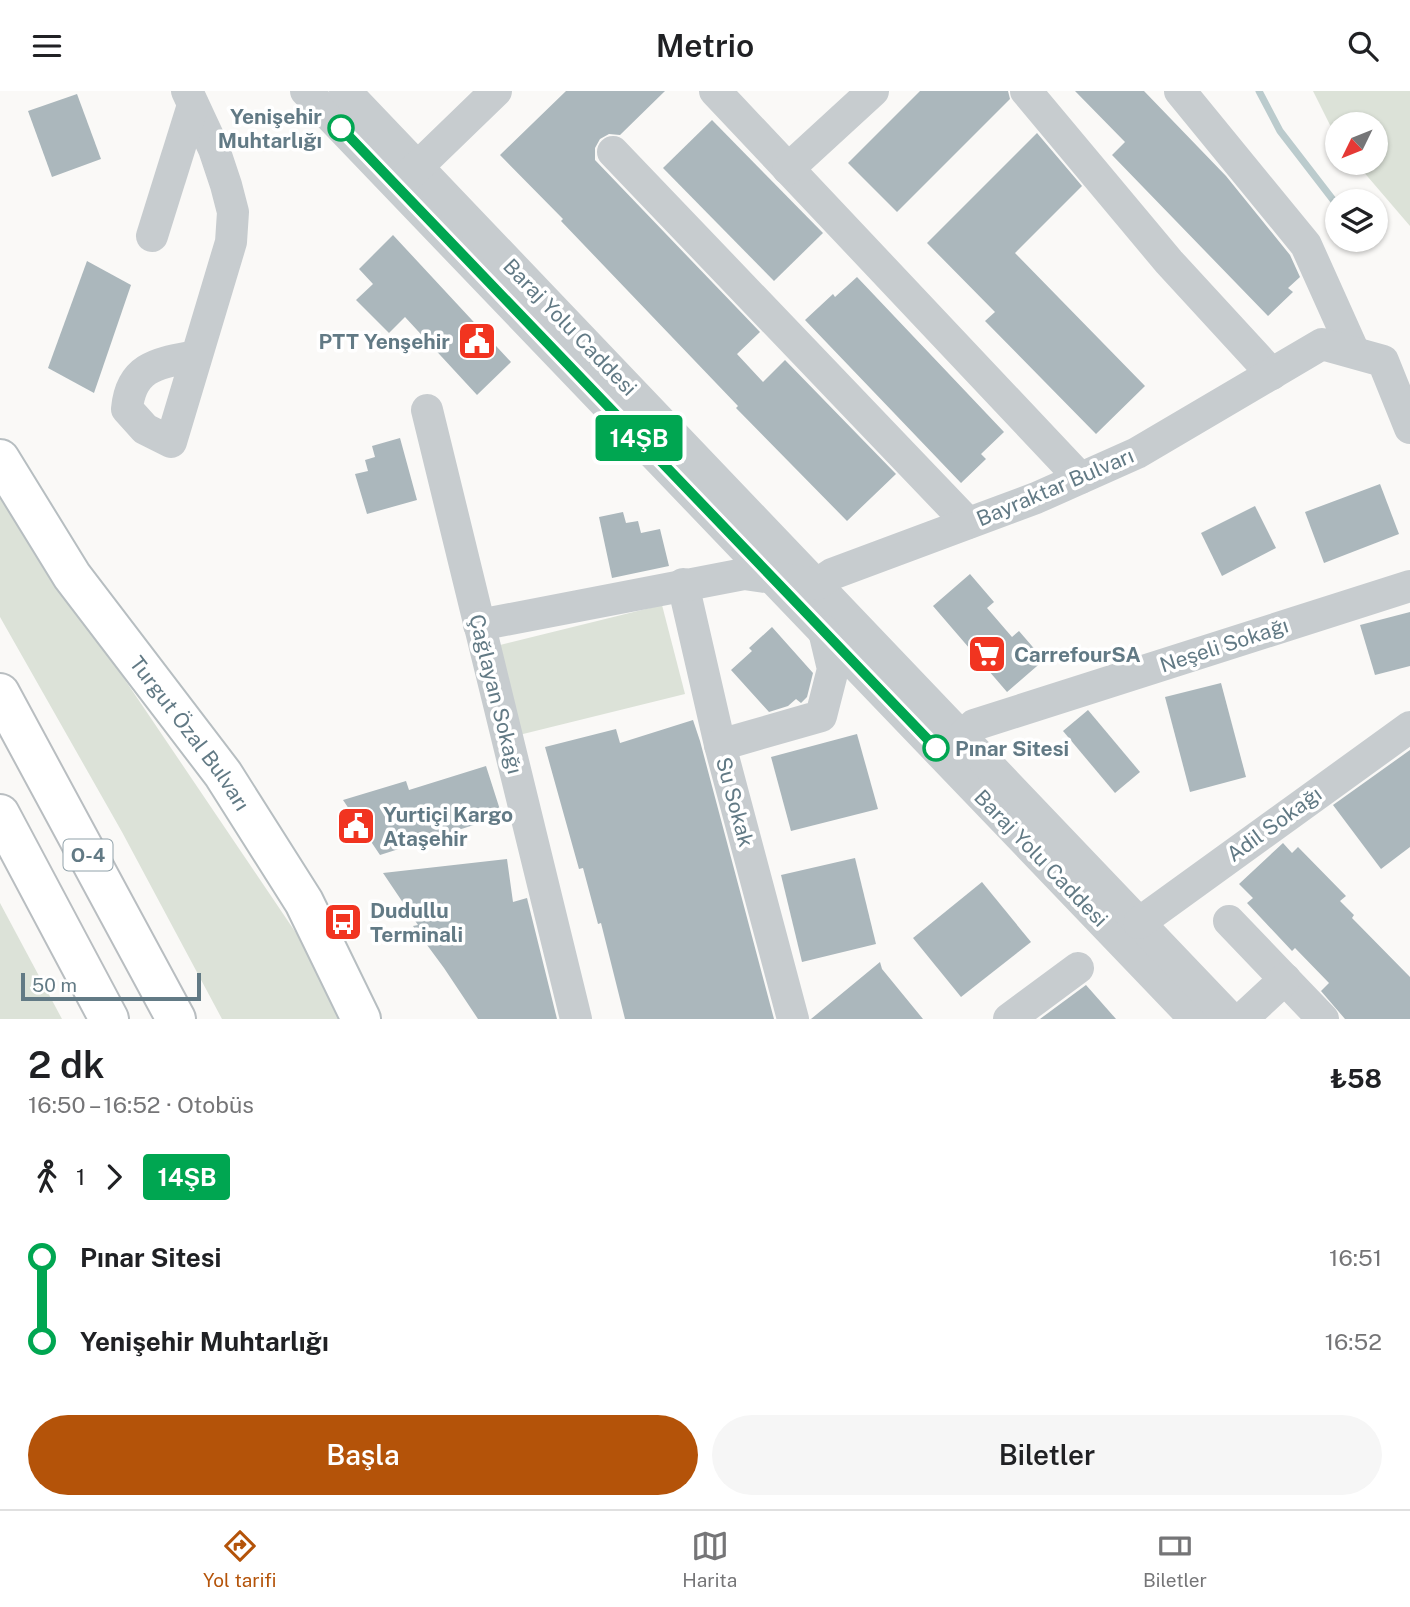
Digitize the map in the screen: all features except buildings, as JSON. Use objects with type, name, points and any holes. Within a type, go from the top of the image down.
[{"type":"main road","name":"Turgut Özal Bulvarı","points":[[0,459],[72,576],[223,774],[304,902],[361,1019]]},
{"type":"main road","name":"O-4","points":[[0,693],[176,1019]]},
{"type":"main road","name":"O-4","points":[[0,814],[109,1019]]},
{"type":"street","name":"Baraj Yolu Caddesi","points":[[306,91],[407,178],[817,584],[1231,1019]]},
{"type":"street","name":"Baraj Yolu Caddesi","points":[[345,91],[407,178],[771,576],[1195,1019]]},
{"type":"street","points":[[407,178],[496,91]]},
{"type":"street","points":[[715,91],[1080,478]]},
{"type":"street","points":[[788,169],[873,91]]},
{"type":"street","points":[[1026,91],[1169,262],[1272,374]]},
{"type":"street","points":[[1180,91],[1306,245],[1354,352],[1383,361],[1410,428]]},
{"type":"street","points":[[152,236],[190,98]]},
{"type":"street","points":[[190,98],[214,149],[233,212],[231,242],[196,356]]},
{"type":"street","points":[[613,152],[968,523]]},
{"type":"street","name":"Bayraktar Bulvarı","points":[[817,584],[832,574],[1036,498],[1137,453],[1322,344],[1354,352]]},
{"type":"street","name":"Çağlayan Sokağı","points":[[427,410],[576,1019]]},
{"type":"street","points":[[479,625],[744,574],[817,584],[833,669],[821,716],[720,745]]},
{"type":"street","name":"Su Sokak","points":[[683,584],[720,745],[793,1019]]},
{"type":"street","name":"Neşeli Sokağı","points":[[962,737],[974,725],[1410,586]]},
{"type":"street","name":"Adil Sokağı","points":[[1139,923],[1410,727]]},
{"type":"street","points":[[1229,921],[1323,1019]]},
{"type":"street","points":[[1009,1019],[1078,968]]},
{"type":"street","points":[[1242,1019],[1284,979]]},
{"type":"shaded area","points":[[1313,91],[1410,91],[1410,226],[1388,200],[1388,189],[1378,189],[1366,175],[1388,175],[1388,112],[1325,112],[1325,115]]},
{"type":"shaded area","points":[[0,495],[315,961],[340,1019],[222,1019],[122,832],[0,617]]},
{"type":"shaded area","points":[[662,605],[685,694],[519,735],[496,646]]},
{"type":"shaded area","points":[[0,903],[62,1019],[0,1019]]},
{"type":"waterway","points":[[1259,91],[1280,131],[1325,189]]},
{"type":"bus line","name":"14ŞB","points":[[341,128],[936,748]]},
{"type":"place","name":"Yenişehir Muhtarlığı","points":[[341,128]]},
{"type":"place","name":"PTT Yenşehir","points":[[477,341]]},
{"type":"place","name":"CarrefourSA","points":[[987,654]]},
{"type":"place","name":"Pınar Sitesi","points":[[936,748]]},
{"type":"place","name":"Yurtiçi Kargo Ataşehir","points":[[356,826]]},
{"type":"place","name":"Dudullu Terminali","points":[[343,922]]}]
